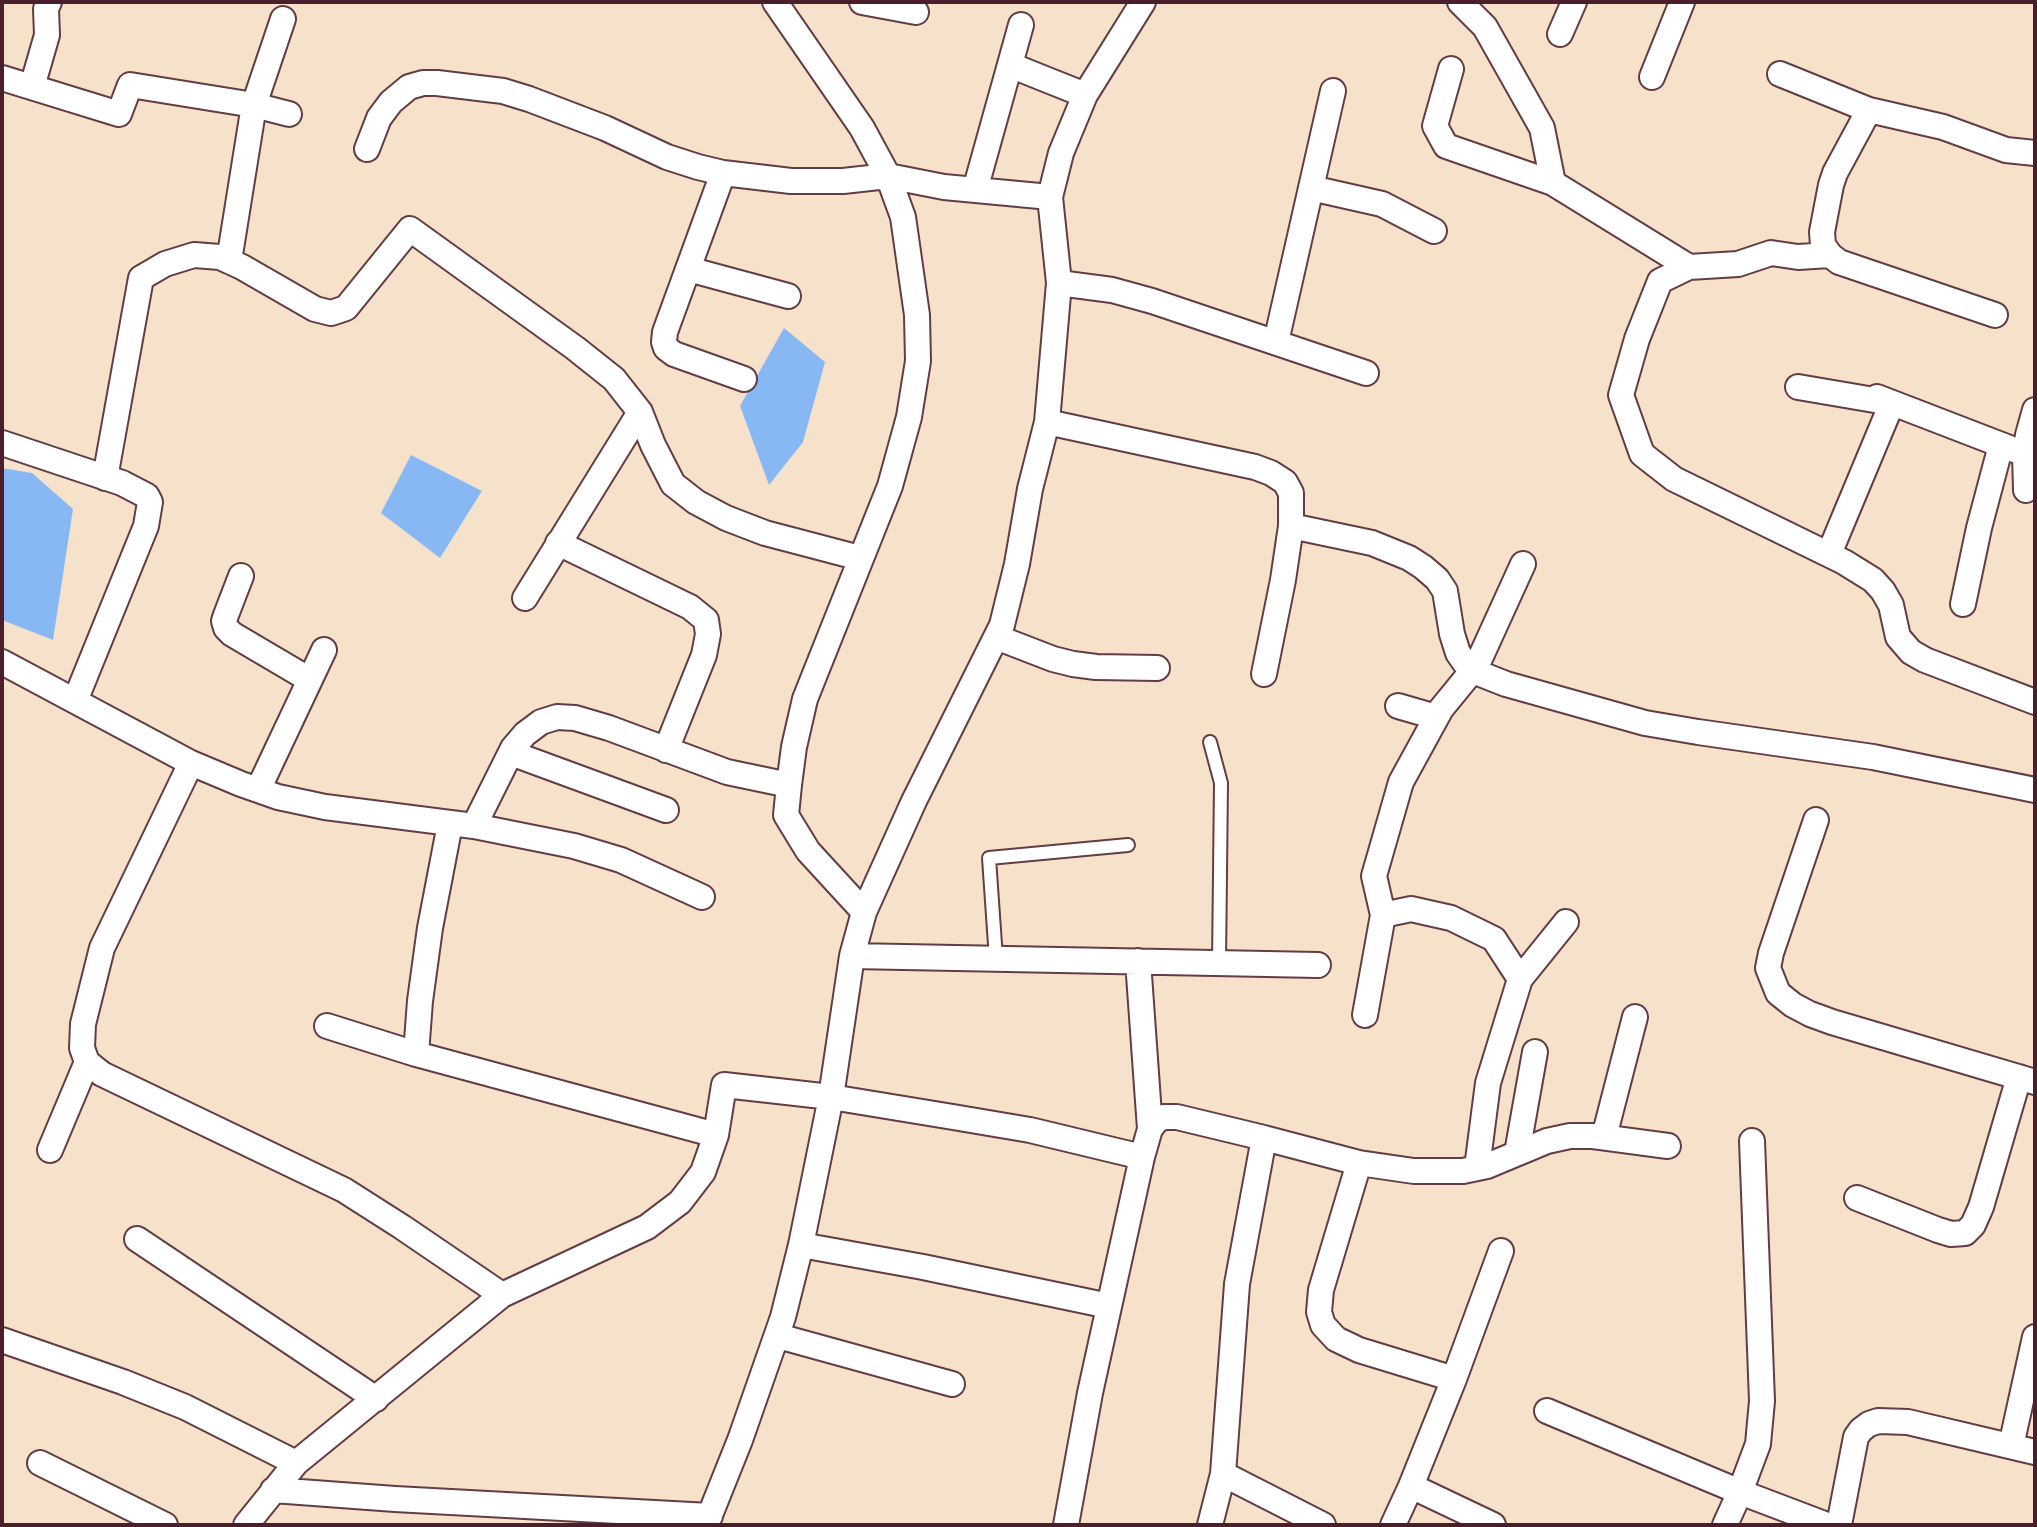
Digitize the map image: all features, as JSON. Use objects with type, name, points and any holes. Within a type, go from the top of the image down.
[{"type":"street","points":[[32,87],[47,35],[46,9],[49,2]]},
{"type":"street","points":[[775,2],[862,128],[888,176],[903,217],[917,315],[918,361],[909,417],[890,486],[805,699],[794,747],[786,815],[808,850],[863,912]]},
{"type":"street","points":[[862,2],[916,12]]},
{"type":"street","points":[[273,1490],[708,1521],[778,1336],[801,1245],[831,1097],[852,956],[863,912],[914,801],[1002,625],[1047,422],[1059,284],[1050,197],[1061,153],[1085,95],[1143,2]]},
{"type":"street","points":[[1460,2],[1485,27],[1542,128],[1553,183]]},
{"type":"street","points":[[1560,34],[1574,2]]},
{"type":"street","points":[[1652,76],[1682,2]]},
{"type":"street","points":[[229,261],[254,105],[283,19]]},
{"type":"street","points":[[975,190],[1021,24]]},
{"type":"street","points":[[1010,65],[1085,95]]},
{"type":"street","points":[[1451,69],[1435,126],[1446,146],[1553,183],[1689,267]]},
{"type":"street","points":[[1780,74],[1869,110],[1944,127],[2006,150],[2035,153]]},
{"type":"street","points":[[2,78],[119,114],[130,85],[254,105],[289,114]]},
{"type":"street","points":[[367,149],[379,118],[391,102],[410,87],[437,83],[503,91],[529,99],[596,124],[667,157],[723,173],[790,181],[843,181],[888,176],[944,187],[1050,197]]},
{"type":"street","points":[[1276,342],[1333,90]]},
{"type":"street","points":[[1869,110],[1830,184],[1822,232],[1824,245],[1830,255],[1854,268],[1995,315]]},
{"type":"street","points":[[723,173],[665,332],[664,342],[666,348],[682,358],[744,379]]},
{"type":"street","points":[[1311,188],[1382,204],[1434,231]]},
{"type":"street","points":[[105,478],[141,278],[165,264],[194,255],[220,257],[315,309],[331,313],[346,308],[411,229],[614,379],[640,412],[673,484],[696,502],[726,518],[765,533],[860,558]]},
{"type":"street","points":[[1830,255],[1798,257],[1771,253],[1738,264],[1689,267],[1660,281],[1637,340],[1621,395],[1642,454],[1674,479],[1829,554],[1873,580],[1891,605],[1898,636],[1911,652],[1925,660],[2035,702]]},
{"type":"street","points":[[688,269],[788,296]]},
{"type":"street","points":[[1059,284],[1126,294],[1204,317],[1366,373]]},
{"type":"street","points":[[1837,382],[2025,454]]},
{"type":"street","points":[[1798,387],[1892,403]]},
{"type":"street","points":[[1829,554],[1892,403]]},
{"type":"street","points":[[2026,490],[2025,454],[2035,410]]},
{"type":"street","points":[[525,598],[640,412]]},
{"type":"street","points":[[1047,422],[1255,467],[1284,482],[1291,493],[1291,526],[1264,674]]},
{"type":"street","points":[[2,443],[137,490],[147,496],[150,502],[146,526],[75,701]]},
{"type":"street","points":[[1963,604],[1979,528],[2001,445]]},
{"type":"street","points":[[1291,526],[1372,543],[1409,558],[1423,567],[1437,579],[1445,591],[1458,653],[1473,671],[1506,684],[1645,723],[1873,757],[2035,790]]},
{"type":"street","points":[[558,543],[690,607],[706,620],[708,634],[704,655],[666,750]]},
{"type":"street","points":[[1365,1015],[1383,915],[1374,876],[1401,782],[1441,709],[1477,665],[1523,564]]},
{"type":"street","points":[[241,576],[226,615],[226,628],[310,680]]},
{"type":"street","points":[[996,637],[1073,664],[1157,668]]},
{"type":"street","points":[[258,790],[324,650]]},
{"type":"street","points":[[2,662],[191,763],[278,797],[325,807],[462,825],[574,846],[621,860],[702,897]]},
{"type":"street","points":[[1398,706],[1436,717]]},
{"type":"street","points":[[416,1055],[430,928],[462,825],[525,734],[541,722],[557,717],[575,718],[609,727],[727,772],[789,785]]},
{"type":"street","points":[[511,753],[666,810]]},
{"type":"street","points":[[191,763],[102,948],[83,1024],[82,1048],[87,1062],[102,1074],[344,1190],[502,1295]]},
{"type":"street","points":[[1816,820],[1771,953],[1768,968],[1778,993],[1793,1005],[1832,1022],[2027,1080],[1981,1208],[1973,1225],[1965,1233],[1951,1234],[1938,1230],[1857,1198]]},
{"type":"street","points":[[1383,915],[1411,909],[1451,918],[1494,939],[1520,979]]},
{"type":"street","points":[[1478,1168],[1488,1083],[1520,979],[1566,922]]},
{"type":"street","points":[[852,956],[1318,965]]},
{"type":"street","points":[[1066,1525],[1090,1393],[1150,1129],[1138,961]]},
{"type":"street","points":[[1604,1137],[1635,1017]]},
{"type":"street","points":[[327,1026],[416,1055],[716,1135]]},
{"type":"street","points":[[1517,1153],[1535,1052]]},
{"type":"street","points":[[50,1150],[87,1062]]},
{"type":"street","points":[[246,1525],[296,1463],[502,1295],[647,1227],[680,1202],[703,1172],[716,1135],[724,1085],[831,1097],[1030,1130],[1142,1157]]},
{"type":"street","points":[[1150,1129],[1163,1117],[1177,1117],[1359,1163],[1414,1171],[1463,1171],[1488,1166],[1547,1141],[1570,1136],[1604,1137],[1668,1146]]},
{"type":"street","points":[[1210,1525],[1223,1474],[1237,1284],[1264,1138]]},
{"type":"street","points":[[1725,1525],[1758,1444],[1762,1401],[1752,1141]]},
{"type":"street","points":[[1359,1163],[1321,1290],[1319,1312],[1323,1325],[1336,1339],[1359,1350],[1454,1379]]},
{"type":"street","points":[[137,1239],[376,1399]]},
{"type":"street","points":[[801,1245],[923,1267],[1109,1306]]},
{"type":"street","points":[[1393,1525],[1454,1379],[1501,1251]]},
{"type":"street","points":[[778,1336],[952,1384]]},
{"type":"street","points":[[2011,1446],[2035,1337]]},
{"type":"street","points":[[2,1339],[123,1381],[185,1407],[296,1463]]},
{"type":"street","points":[[1547,1411],[1740,1492],[1827,1525]]},
{"type":"street","points":[[1839,1525],[1856,1437],[1869,1424],[1878,1421],[1908,1422],[2035,1452]]},
{"type":"street","points":[[40,1463],[165,1525]]},
{"type":"street","points":[[1223,1474],[1323,1525]]},
{"type":"street","points":[[1411,1486],[1493,1525]]},
{"type":"lane","points":[[1210,742],[1221,783],[1219,963]]},
{"type":"lane","points":[[996,959],[989,858],[1128,845]]},
{"type":"water","points":[[784,328],[825,362],[803,442],[769,485],[740,406]]},
{"type":"water","points":[[411,455],[482,491],[440,558],[381,513]]},
{"type":"water","points":[[2,468],[32,473],[73,509],[53,640],[2,620]]}]
